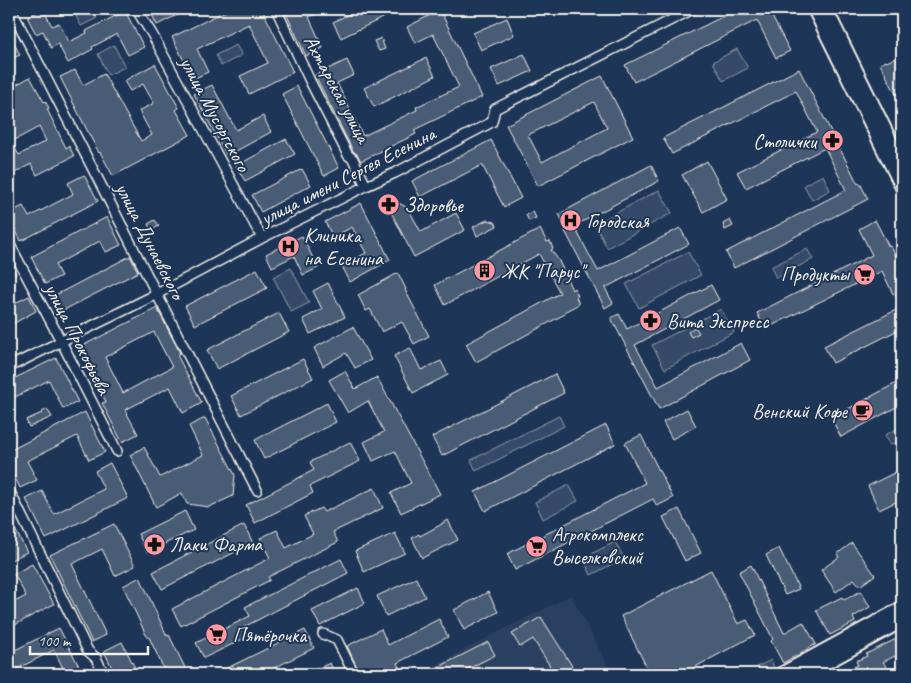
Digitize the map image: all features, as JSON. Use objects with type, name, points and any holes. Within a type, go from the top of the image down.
[{"type":"main road","points":[[814,9],[902,187]]},
{"type":"main road","points":[[826,9],[902,164]]},
{"type":"main road","points":[[781,674],[902,608]]},
{"type":"main road","points":[[806,674],[902,621]]},
{"type":"street","name":"улица Дунаевского","points":[[11,9],[257,490]]},
{"type":"street","name":"улица Мусоргского","points":[[136,9],[155,40],[262,238]]},
{"type":"street","name":"Ахтарская улица","points":[[276,9],[310,82],[366,186]]},
{"type":"street","name":"улица имени Сергея Есенина","points":[[9,367],[157,294],[262,238],[395,173],[492,122],[495,109],[694,9]]},
{"type":"street","name":"улица Прокофьева","points":[[9,243],[116,451]]},
{"type":"street","points":[[9,490],[88,651],[96,658],[104,674]]},
{"type":"street","points":[[323,634],[337,640],[354,674]]},
{"type":"shaded area","points":[[92,9],[97,18],[81,26],[76,16]]},
{"type":"shaded area","points":[[114,45],[125,67],[108,75],[98,54]]},
{"type":"shaded area","points":[[236,45],[242,55],[221,66],[216,55]]},
{"type":"shaded area","points":[[737,49],[748,68],[723,81],[713,62]]},
{"type":"shaded area","points":[[823,175],[830,190],[812,200],[804,185]]},
{"type":"shaded area","points":[[659,190],[672,213],[607,248],[595,224]]},
{"type":"shaded area","points":[[807,249],[813,259],[776,278],[771,267]]},
{"type":"shaded area","points":[[688,252],[701,275],[639,308],[626,284]]},
{"type":"shaded area","points":[[291,268],[309,303],[291,312],[273,277]]},
{"type":"shaded area","points":[[721,309],[734,332],[665,369],[652,345]]},
{"type":"shaded area","points":[[559,416],[564,426],[476,471],[471,460]]},
{"type":"shaded area","points":[[902,426],[902,439],[890,445],[885,435]]},
{"type":"shaded area","points":[[569,485],[578,501],[543,519],[535,502]]},
{"type":"shaded area","points":[[615,542],[624,558],[591,575],[583,558]]},
{"type":"shaded area","points":[[571,595],[612,674],[419,674],[467,648]]},
{"type":"shaded area","points":[[771,660],[775,670],[761,674],[757,667]]},
{"type":"building","points":[[43,9],[52,26],[59,23],[69,42],[125,11],[144,47],[128,55],[117,34],[92,47],[93,49],[68,63],[58,44],[51,48],[43,31],[36,34],[27,17]]},
{"type":"building","points":[[149,9],[189,9],[157,25]]},
{"type":"building","points":[[230,9],[262,9],[293,72],[249,94],[240,76],[268,63],[249,24],[197,49],[208,72],[193,79],[172,37]]},
{"type":"building","points":[[284,9],[327,9],[309,17],[323,48],[306,56]]},
{"type":"building","points":[[360,9],[401,9],[341,38],[333,22]]},
{"type":"building","points":[[738,9],[768,9],[790,51],[776,58],[757,20],[634,82],[625,65]]},
{"type":"building","points":[[440,10],[482,97],[414,130],[416,134],[361,161],[353,151],[315,75],[347,60],[354,75],[337,83],[363,136],[417,110],[416,107],[459,87],[433,34],[415,43],[407,27]]},
{"type":"building","points":[[507,18],[514,35],[481,50],[473,33]]},
{"type":"building","points":[[9,33],[20,55],[9,60]]},
{"type":"building","points":[[381,38],[385,49],[379,51],[374,41]]},
{"type":"building","points":[[524,54],[532,71],[499,86],[491,69]]},
{"type":"building","points":[[902,54],[902,91],[896,94],[880,64]]},
{"type":"building","points":[[426,58],[435,76],[374,107],[364,88]]},
{"type":"building","points":[[155,64],[179,108],[176,110],[190,135],[113,176],[60,77],[75,70],[83,85],[104,74],[141,141],[152,135],[139,111],[154,103],[143,84],[130,91],[124,81]]},
{"type":"building","points":[[799,69],[858,184],[860,183],[868,199],[734,268],[726,252],[846,190],[825,148],[746,188],[737,172],[817,132],[796,91],[672,154],[663,138]]},
{"type":"building","points":[[602,76],[633,137],[538,186],[506,125]],"holes":[[[594,102],[607,128],[542,162],[528,135]]]},
{"type":"building","points":[[30,77],[49,108],[47,109],[66,148],[69,146],[74,156],[37,175],[31,164],[9,176],[9,89]],"holes":[[[39,127],[46,141],[19,155],[11,142]]]},
{"type":"building","points":[[212,85],[236,130],[263,116],[271,132],[227,156],[194,94]]},
{"type":"building","points":[[297,86],[339,168],[324,176],[282,94]]},
{"type":"building","points":[[286,139],[295,154],[245,181],[236,166]]},
{"type":"building","points":[[491,140],[521,198],[504,207],[482,165],[420,197],[412,181]]},
{"type":"building","points":[[707,161],[727,199],[703,212],[682,175]]},
{"type":"building","points":[[651,165],[659,181],[574,226],[598,271],[680,228],[689,244],[605,288],[613,303],[605,308],[565,231],[567,230],[559,214]]},
{"type":"building","points":[[302,169],[311,185],[261,212],[252,195]]},
{"type":"building","points":[[84,175],[98,201],[21,241],[9,213],[23,206],[29,217],[73,194],[68,183]]},
{"type":"building","points":[[387,197],[408,208],[421,232],[456,213],[465,230],[414,257],[390,210],[387,212],[381,200]]},
{"type":"building","points":[[361,203],[390,260],[350,282],[342,266],[366,253],[352,227],[333,237],[325,222]]},
{"type":"building","points":[[533,211],[536,218],[529,221],[526,215]]},
{"type":"building","points":[[107,217],[121,245],[106,252],[100,241],[55,265],[61,276],[45,284],[31,257]]},
{"type":"building","points":[[155,220],[159,226],[151,230],[148,224]]},
{"type":"building","points":[[487,220],[495,222],[497,226],[477,236],[473,227]]},
{"type":"building","points":[[730,220],[733,226],[725,230],[723,224]]},
{"type":"building","points":[[875,220],[889,247],[891,246],[902,270],[902,307],[895,293],[893,294],[882,271],[765,329],[757,313],[872,255],[859,229]]},
{"type":"building","points":[[540,229],[547,242],[550,241],[553,249],[551,250],[559,261],[572,290],[574,288],[579,304],[564,312],[565,314],[476,362],[466,344],[560,293],[539,254],[445,305],[435,285]]},
{"type":"building","points":[[302,236],[318,268],[303,275],[294,256],[272,267],[266,254]]},
{"type":"building","points":[[130,256],[138,272],[60,312],[52,297]]},
{"type":"building","points":[[9,261],[16,274],[9,278]]},
{"type":"building","points":[[257,269],[267,288],[195,325],[185,306]]},
{"type":"building","points":[[398,273],[429,336],[414,344],[402,322],[382,332],[370,309],[366,311],[358,295]]},
{"type":"building","points":[[328,283],[345,317],[310,334],[303,319],[322,309],[313,291]]},
{"type":"building","points":[[711,285],[719,300],[635,345],[658,387],[741,343],[750,360],[659,409],[611,318],[619,314],[627,329]]},
{"type":"building","points":[[29,296],[36,311],[9,326],[9,306]]},
{"type":"building","points":[[902,307],[902,328],[833,363],[824,346]]},
{"type":"building","points":[[157,308],[180,353],[177,355],[202,403],[183,413],[170,387],[125,410],[138,434],[122,442],[102,403],[106,402],[78,348]],"holes":[[[154,332],[172,367],[123,393],[105,357]]]},
{"type":"building","points":[[279,313],[289,332],[217,369],[207,350]]},
{"type":"building","points":[[353,327],[371,360],[355,368],[346,353],[323,366],[314,348]]},
{"type":"building","points":[[695,327],[699,333],[691,337],[688,332]]},
{"type":"building","points":[[410,348],[421,370],[441,361],[448,375],[413,393],[394,356]]},
{"type":"building","points":[[56,358],[78,402],[63,409],[49,380],[9,400],[9,381]]},
{"type":"building","points":[[303,359],[313,378],[241,415],[231,396]]},
{"type":"building","points":[[345,371],[355,389],[377,377],[440,494],[401,513],[391,493],[411,483],[395,451],[373,461],[364,442],[384,432],[368,401],[348,413],[329,380]]},
{"type":"building","points":[[555,374],[564,393],[442,456],[432,437]]},
{"type":"building","points":[[902,380],[902,404],[841,437],[831,418]]},
{"type":"building","points":[[327,403],[336,422],[264,459],[255,440]]},
{"type":"building","points":[[47,409],[52,417],[29,427],[26,420]]},
{"type":"building","points":[[687,409],[696,426],[672,439],[663,422]]},
{"type":"building","points":[[85,412],[105,452],[89,460],[77,436],[27,461],[37,480],[20,488],[9,465],[9,451]]},
{"type":"building","points":[[205,418],[235,475],[233,496],[209,507],[187,504],[182,493],[156,507],[130,455],[144,447],[160,477],[203,455],[189,426]]},
{"type":"building","points":[[606,425],[615,444],[485,511],[475,492]]},
{"type":"building","points":[[641,435],[673,498],[657,506],[653,499],[515,570],[507,554],[645,483],[625,443]]},
{"type":"building","points":[[350,442],[360,461],[310,486],[313,493],[255,523],[246,505],[314,470],[310,462]]},
{"type":"building","points":[[110,463],[128,498],[46,539],[26,499],[42,491],[54,514],[104,489],[95,471]]},
{"type":"building","points":[[898,471],[902,479],[902,499],[879,510],[868,486]]},
{"type":"building","points":[[374,488],[383,508],[333,532],[338,542],[268,577],[270,580],[181,626],[172,609],[270,558],[260,538],[277,530],[286,548],[313,534],[304,516],[321,508],[324,512]]},
{"type":"building","points":[[679,509],[701,553],[685,561],[663,517]]},
{"type":"building","points":[[185,511],[194,530],[147,552],[138,534]]},
{"type":"building","points":[[9,518],[27,552],[9,561]]},
{"type":"building","points":[[448,520],[458,540],[422,558],[412,538],[419,534],[420,536]]},
{"type":"building","points":[[114,524],[135,566],[115,576],[102,549],[72,564],[106,635],[92,642],[50,555]]},
{"type":"building","points":[[244,525],[253,543],[162,589],[153,572]]},
{"type":"building","points":[[395,533],[405,553],[364,572],[355,551]]},
{"type":"building","points":[[852,543],[875,575],[860,586],[854,579],[836,592],[821,570],[839,557],[837,554]]},
{"type":"building","points":[[779,548],[799,589],[785,595],[766,555]]},
{"type":"building","points":[[341,559],[348,573],[244,627],[249,636],[204,658],[196,643],[250,616],[245,607]]},
{"type":"building","points":[[32,564],[54,604],[9,628],[9,605],[26,596],[14,574]]},
{"type":"building","points":[[751,565],[784,633],[803,622],[816,644],[783,663],[739,572]]},
{"type":"building","points":[[711,570],[738,624],[747,620],[755,635],[682,674],[650,674],[621,616]]},
{"type":"building","points":[[140,577],[167,636],[169,635],[188,674],[166,674],[149,637],[147,637],[123,586]]},
{"type":"building","points":[[416,578],[425,597],[386,616],[377,596]]},
{"type":"building","points":[[358,588],[365,603],[320,626],[312,611]]},
{"type":"building","points":[[861,591],[870,607],[853,617],[855,622],[830,635],[816,610],[842,597],[844,600]]},
{"type":"building","points":[[488,592],[498,612],[464,630],[454,610]]},
{"type":"building","points":[[541,617],[577,674],[555,674],[533,639],[520,647],[512,634]]},
{"type":"building","points":[[439,619],[448,637],[397,663],[400,669],[389,674],[360,674],[347,646],[381,629],[388,645]]},
{"type":"building","points":[[59,628],[83,674],[66,674],[54,650],[9,673],[9,653]]},
{"type":"building","points":[[305,630],[314,648],[272,669],[260,674],[215,674]]},
{"type":"building","points":[[902,636],[902,656],[896,659],[895,656],[883,662],[887,667],[884,669],[886,672],[877,674],[874,669],[864,674],[839,674],[858,665],[856,661],[867,656],[866,654]]},
{"type":"building","points":[[122,642],[138,674],[115,674],[104,651]]},
{"type":"building","points":[[488,642],[495,655],[458,674],[425,674]]},
{"type":"building","points":[[330,663],[335,674],[305,674]]},
{"type":"place","name":"Столички","points":[[832,141]]},
{"type":"place","name":"Здоровье","points":[[388,205]]},
{"type":"place","name":"Городская","points":[[571,221]]},
{"type":"place","name":"Клиника на Есенина","points":[[288,246]]},
{"type":"place","name":"ЖК \"Парус\"","points":[[485,271]]},
{"type":"place","name":"Продукты","points":[[865,274]]},
{"type":"place","name":"Вита Экспресс","points":[[651,321]]},
{"type":"place","name":"Венский Кофе","points":[[863,411]]},
{"type":"place","name":"Лаки Фарма","points":[[154,544]]},
{"type":"place","name":"Агрокомплекс Выселковский","points":[[536,546]]},
{"type":"place","name":"Пятёрочка","points":[[217,635]]}]
